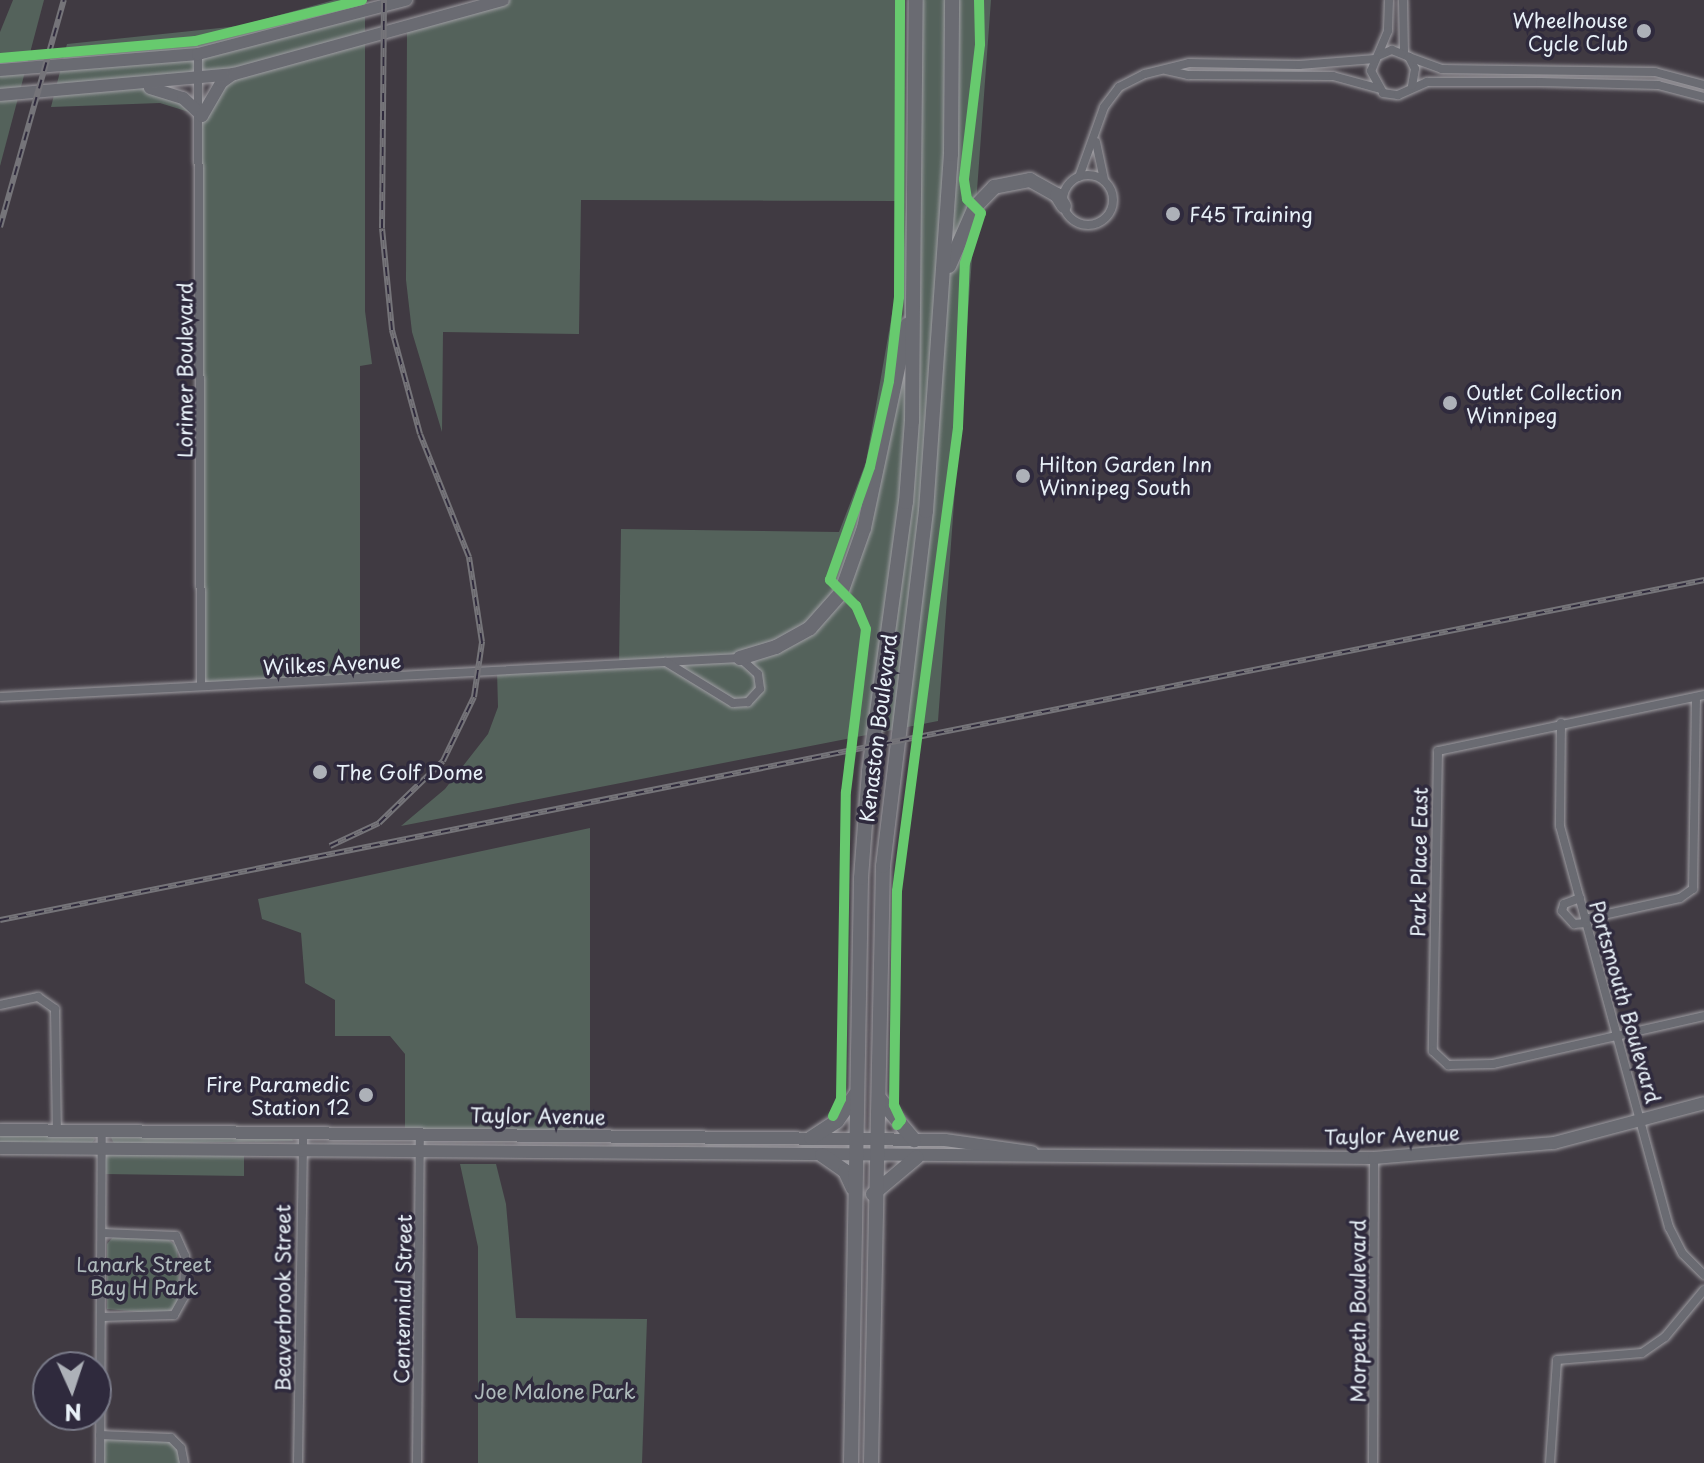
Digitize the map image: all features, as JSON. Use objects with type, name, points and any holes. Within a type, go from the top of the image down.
[{"type":"main road","points":[[0,70],[198,54],[406,0]]},
{"type":"main road","points":[[0,95],[139,86],[234,74],[503,0]]},
{"type":"main road","name":"Kenaston Boulevard","points":[[851,1463],[856,1093],[865,818],[906,502],[915,265],[916,0]]},
{"type":"main road","name":"Kenaston Boulevard","points":[[871,1463],[873,1194],[886,815],[926,511],[943,281],[952,0]]},
{"type":"main road","points":[[139,86],[183,98],[202,116],[222,82],[234,74]]},
{"type":"main road","points":[[943,281],[975,207],[994,187],[1030,180],[1057,195],[1064,206]]},
{"type":"main road","points":[[740,658],[810,628],[845,582],[868,513],[903,348],[915,265]]},
{"type":"main road","points":[[811,1138],[837,1121],[856,1093]]},
{"type":"main road","points":[[878,1097],[914,1140]]},
{"type":"main road","name":"Taylor Avenue","points":[[0,1148],[1374,1158],[1513,1149],[1704,1103]]},
{"type":"main road","name":"Taylor Avenue","points":[[0,1130],[964,1141],[1075,1158]]},
{"type":"main road","points":[[822,1155],[845,1171],[854,1192]]},
{"type":"main road","points":[[873,1194],[917,1157]]},
{"type":"street","points":[[1377,88],[1371,77],[1388,31],[1389,0]]},
{"type":"street","points":[[1403,0],[1407,55],[1416,75],[1411,87]]},
{"type":"street","name":"Lorimer Boulevard","points":[[198,54],[202,116],[201,686]]},
{"type":"street","points":[[1096,137],[1104,179],[1114,199],[1102,221],[1078,223],[1064,206],[1067,188],[1079,177],[1096,137],[1104,107],[1119,87],[1162,69],[1189,63],[1312,65],[1407,55],[1442,69],[1655,72],[1704,85]]},
{"type":"street","points":[[1162,69],[1188,75],[1333,76],[1398,95],[1427,82],[1618,83],[1658,85],[1704,97]]},
{"type":"street","points":[[1079,177],[1104,179]]},
{"type":"street","points":[[666,662],[741,703],[753,699],[760,682],[740,658]]},
{"type":"street","name":"Wilkes Avenue","points":[[0,697],[740,658]]},
{"type":"street","points":[[1580,898],[1564,904],[1562,911],[1574,924],[1680,898],[1693,889],[1700,696]]},
{"type":"street","name":"Park Place East","points":[[1619,1035],[1493,1064],[1448,1065],[1433,1051],[1438,751],[1700,696]]},
{"type":"street","name":"Portsmouth Boulevard","points":[[1561,723],[1560,826],[1669,1227],[1683,1254],[1704,1275]]},
{"type":"street","points":[[0,1005],[38,997],[55,1009],[57,1131]]},
{"type":"street","points":[[1619,1035],[1704,1016]]},
{"type":"street","points":[[100,1463],[102,1131]]},
{"type":"street","name":"Beaverbrook Street","points":[[298,1463],[303,1133]]},
{"type":"street","name":"Centennial Street","points":[[417,1463],[420,1135]]},
{"type":"street","name":"Morpeth Boulevard","points":[[1373,1463],[1374,1158]]},
{"type":"street","points":[[102,1233],[176,1236],[185,1256],[184,1297],[174,1315],[102,1317]]},
{"type":"street","points":[[1550,1463],[1557,1360],[1642,1353],[1665,1337],[1704,1290]]},
{"type":"street","points":[[100,1435],[171,1438],[181,1448],[184,1463]]},
{"type":"green space","points":[[13,0],[44,0],[0,166],[0,32]]},
{"type":"green space","points":[[334,0],[365,0],[365,311],[372,364],[360,366],[360,678],[201,686],[202,116],[160,103],[51,107],[67,44],[239,26]],"holes":[[[232,75],[201,115],[162,91],[142,86]]]},
{"type":"green space","points":[[503,0],[904,0],[904,248],[916,0],[991,0],[938,721],[401,826],[445,789],[488,734],[498,707],[497,671],[619,665],[621,529],[839,532],[866,462],[895,297],[895,201],[581,200],[579,334],[443,332],[442,432],[412,332],[406,280],[407,27]],"holes":[[[903,279],[906,373],[898,346]]]},
{"type":"green space","points":[[590,828],[590,1136],[405,1135],[405,1054],[390,1036],[335,1036],[335,1000],[305,983],[301,933],[262,919],[258,899]]},
{"type":"green space","points":[[0,1135],[92,1136],[95,1139],[92,1143],[0,1143]]},
{"type":"green space","points":[[111,1137],[292,1139],[293,1141],[114,1144]]},
{"type":"green space","points":[[103,1148],[244,1150],[244,1176],[103,1174]]},
{"type":"green space","name":"Joe Malone Park","points":[[460,1164],[496,1164],[506,1204],[516,1318],[647,1319],[642,1463],[478,1463],[478,1247]]},
{"type":"green space","name":"Lanark Street Bay H Park","points":[[113,1237],[166,1238],[177,1246],[180,1297],[175,1308],[164,1314],[107,1309],[107,1244]]},
{"type":"green space","points":[[100,1435],[161,1436],[178,1443],[184,1463],[100,1463]]},
{"type":"railway","points":[[0,227],[64,0]]},
{"type":"railway","points":[[330,846],[379,823],[443,761],[474,697],[482,642],[469,557],[420,434],[392,330],[382,228],[384,0]]},
{"type":"railway","points":[[0,920],[1704,580]]},
{"type":"cycle path","points":[[0,58],[195,41],[362,0]]},
{"type":"cycle path","points":[[833,1116],[841,1099],[846,792],[866,629],[856,606],[830,580],[870,467],[889,381],[899,297],[900,0]]},
{"type":"cycle path","points":[[897,1125],[901,1120],[894,1105],[897,891],[958,427],[965,263],[981,213],[967,199],[964,179],[980,44],[979,0]]},
{"type":"place","name":"Wheelhouse Cycle Club","points":[[1644,31]]},
{"type":"place","name":"F45 Training","points":[[1173,214]]},
{"type":"place","name":"Outlet Collection Winnipeg","points":[[1450,403]]},
{"type":"place","name":"Hilton Garden Inn Winnipeg South","points":[[1023,476]]},
{"type":"place","name":"The Golf Dome","points":[[320,772]]},
{"type":"place","name":"Fire Paramedic Station 12","points":[[366,1095]]}]
